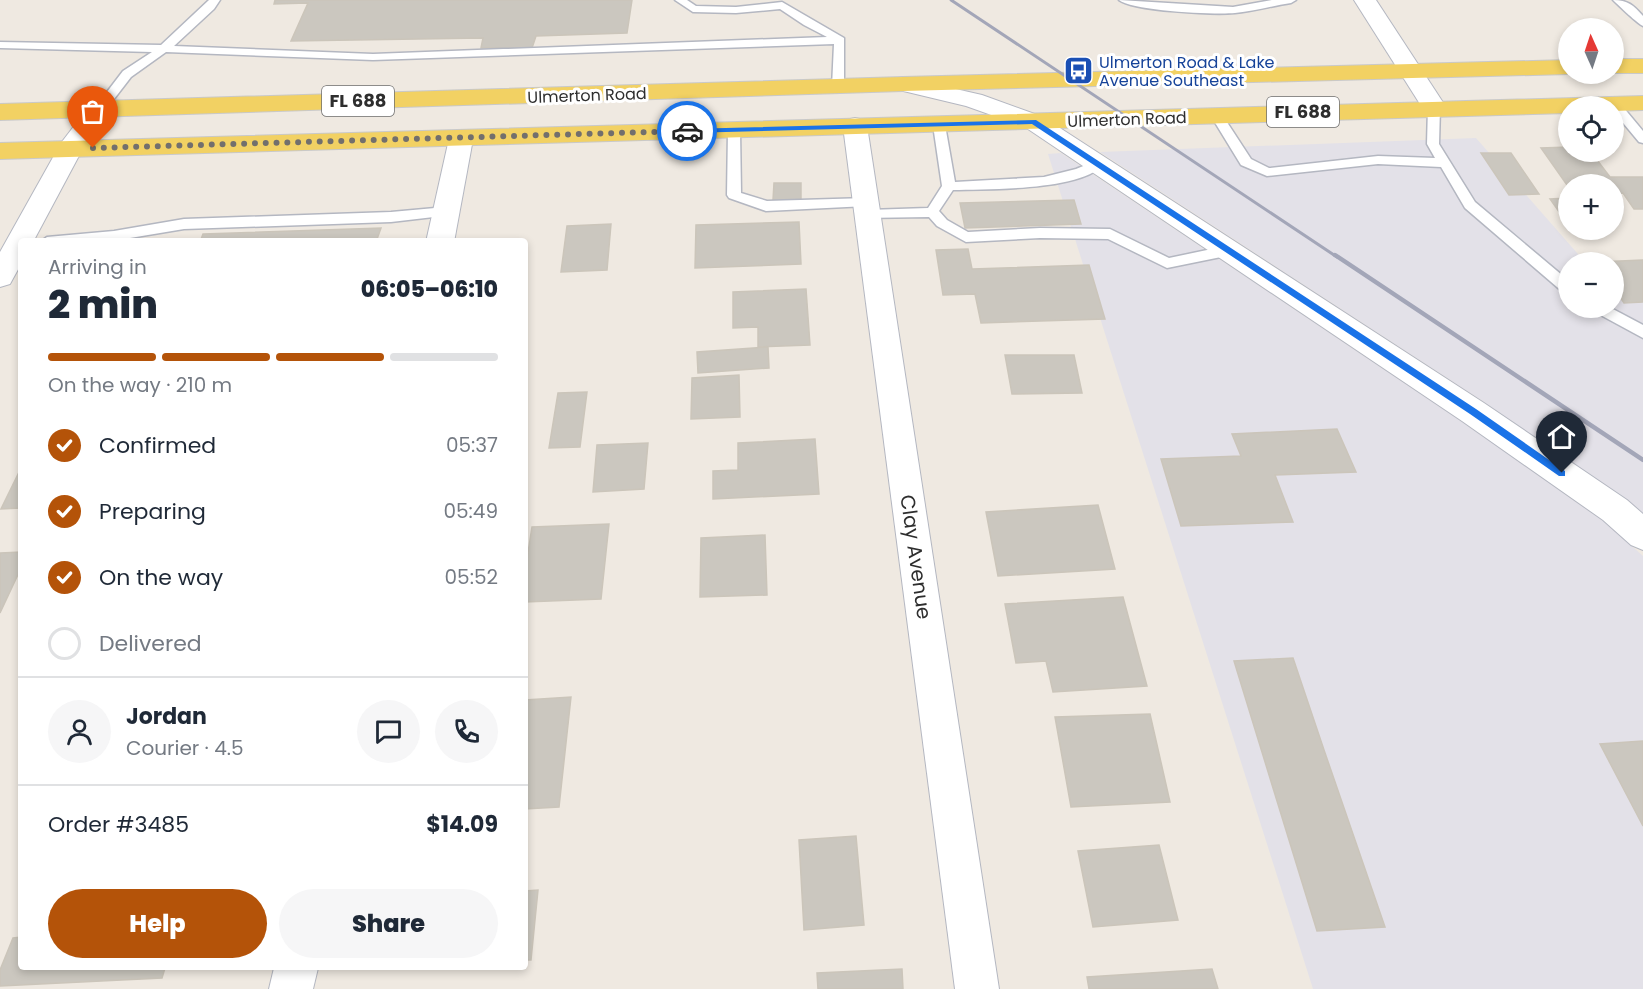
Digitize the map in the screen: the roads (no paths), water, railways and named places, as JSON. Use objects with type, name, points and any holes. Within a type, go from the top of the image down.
[{"type":"main road","points":[[1624,66],[1643,66]]},
{"type":"main road","name":"Ulmerton Road","points":[[0,112],[903,84],[1558,67]]},
{"type":"main road","name":"Ulmerton Road","points":[[1624,104],[1643,103]]},
{"type":"main road","name":"Ulmerton Road","points":[[0,151],[1558,105]]},
{"type":"street","points":[[1365,0],[1434,108]]},
{"type":"street","points":[[903,84],[973,100],[1034,122],[1473,412],[1615,510],[1643,535]]},
{"type":"street","points":[[22,238],[70,149],[100,109]]},
{"type":"street","name":"Clay Avenue","points":[[855,126],[977,989]]},
{"type":"street","points":[[441,238],[461,139]]},
{"type":"street","points":[[0,277],[18,246]]},
{"type":"street","points":[[291,989],[296,970]]},
{"type":"lane","points":[[100,109],[127,74],[162,50],[215,0]]},
{"type":"lane","points":[[680,0],[693,9],[736,10],[782,5],[808,23],[840,40]]},
{"type":"lane","points":[[1124,0],[1160,7],[1233,10],[1290,0]]},
{"type":"lane","points":[[1618,0],[1629,7],[1643,23]]},
{"type":"lane","points":[[0,45],[119,47],[373,57],[840,40]]},
{"type":"lane","points":[[838,87],[840,40]]},
{"type":"lane","points":[[1434,108],[1433,144],[1470,205],[1558,280]]},
{"type":"lane","points":[[1217,116],[1246,162],[1267,172],[1378,160],[1445,163]]},
{"type":"lane","points":[[1624,116],[1643,139]]},
{"type":"lane","points":[[933,212],[949,186],[939,124]]},
{"type":"lane","points":[[734,130],[734,195],[766,206],[933,212],[942,224],[966,237],[1040,233],[1110,234],[1167,263],[1226,250]]},
{"type":"lane","points":[[949,186],[1050,182],[1077,175],[1098,164]]},
{"type":"lane","points":[[92,238],[184,224],[391,217],[446,212]]},
{"type":"lane","points":[[1618,318],[1643,332]]},
{"type":"railway","points":[[951,0],[1337,257]]},
{"type":"railway","points":[[1335,255],[1643,460]]},
{"type":"place","name":"Ulmerton Road & Lake Avenue Southeast","points":[[1078,71]]}]
